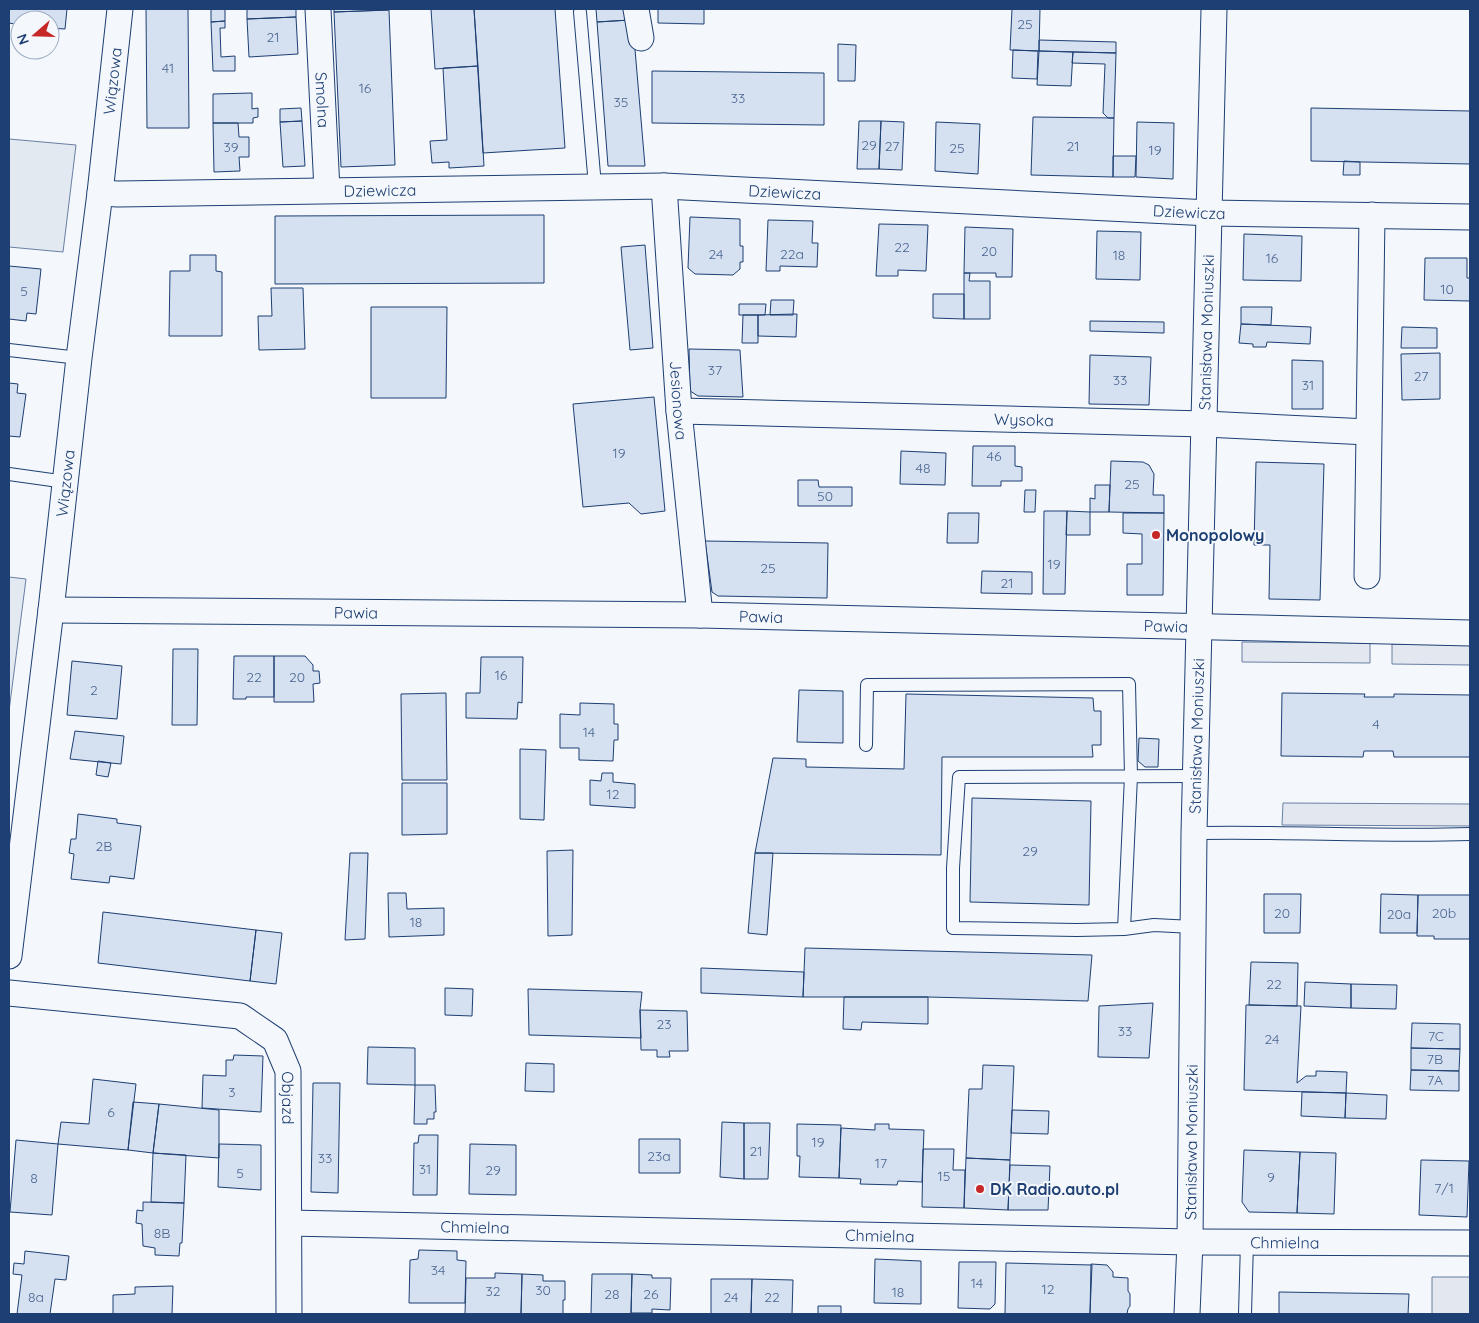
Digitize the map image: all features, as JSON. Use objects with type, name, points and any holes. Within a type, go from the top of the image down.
[{"type":"street","name":"Wiązowa","points":[[9,956],[100,193],[120,9]]},
{"type":"street","name":"Smolna","points":[[318,9],[328,190]]},
{"type":"street","points":[[636,9],[641,38]]},
{"type":"street","name":"Stanisława Moniuszki","points":[[1187,1314],[1190,1242],[1194,833],[1214,9]]},
{"type":"street","name":"Dziewicza","points":[[100,193],[664,186],[1210,213],[1470,216]]},
{"type":"street","name":"Jesionowa","points":[[664,186],[679,411],[700,615]]},
{"type":"street","points":[[1367,576],[1372,215]]},
{"type":"street","name":"Wysoka","points":[[679,411],[1205,424],[1368,432]]},
{"type":"street","name":"Pawia","points":[[51,610],[700,615],[1470,632]]},
{"type":"street","name":"Objazd","points":[[9,993],[240,1016],[276,1040],[288,1071],[289,1314]]},
{"type":"street","name":"Chmielna","points":[[289,1223],[1190,1242],[1470,1244]]},
{"type":"lane","points":[[580,12],[595,186]]},
{"type":"lane","points":[[9,350],[79,358]]},
{"type":"lane","points":[[9,474],[66,482]]},
{"type":"lane","points":[[866,745],[867,685],[1129,684],[1130,776],[1124,929]]},
{"type":"lane","points":[[1193,926],[1154,925],[1124,929],[953,928],[954,868],[959,777],[1196,776]]},
{"type":"lane","points":[[1194,833],[1263,831],[1470,834]]},
{"type":"lane","points":[[1245,1314],[1247,1242]]},
{"type":"shaded area","points":[[9,139],[76,145],[63,252],[9,247]]},
{"type":"shaded area","points":[[9,577],[26,579],[9,711]]},
{"type":"shaded area","points":[[1242,642],[1370,643],[1370,663],[1242,662]]},
{"type":"shaded area","points":[[1392,644],[1470,645],[1470,665],[1392,664]]},
{"type":"shaded area","points":[[1283,803],[1470,804],[1470,826],[1282,825]]},
{"type":"shaded area","points":[[1432,1277],[1470,1277],[1470,1314],[1432,1314]]},
{"type":"building","points":[[9,9],[67,9],[65,29],[60,29],[60,10],[10,10],[9,23]]},
{"type":"building","points":[[146,9],[188,9],[189,128],[147,128]]},
{"type":"building","points":[[211,9],[225,9],[225,21],[211,22]]},
{"type":"building","points":[[247,9],[296,9],[296,17],[247,19]]},
{"type":"building","points":[[334,9],[389,9],[389,10],[334,12]]},
{"type":"building","points":[[431,9],[474,9],[478,66],[435,69]]},
{"type":"building","points":[[474,9],[555,9],[565,148],[483,153]]},
{"type":"building","points":[[596,9],[628,9],[630,20],[597,22]]},
{"type":"building","points":[[658,9],[704,9],[704,24],[658,23]]},
{"type":"building","points":[[1012,9],[1040,9],[1039,51],[1010,50]]},
{"type":"building","points":[[389,10],[395,165],[341,167],[334,12]]},
{"type":"building","points":[[296,17],[298,54],[249,57],[247,19]]},
{"type":"building","points":[[630,20],[634,38],[645,166],[608,166],[597,22]]},
{"type":"building","points":[[225,21],[225,28],[220,28],[221,57],[235,56],[235,71],[213,71],[211,22]]},
{"type":"building","points":[[1039,40],[1116,42],[1116,53],[1039,51]]},
{"type":"building","points":[[838,44],[856,45],[855,81],[838,81]]},
{"type":"building","points":[[1013,50],[1038,51],[1037,79],[1012,78]]},
{"type":"building","points":[[1039,51],[1073,52],[1071,86],[1037,85]]},
{"type":"building","points":[[1073,52],[1116,53],[1114,118],[1108,118],[1103,113],[1105,64],[1072,63]]},
{"type":"building","points":[[478,66],[484,166],[449,168],[449,162],[432,163],[430,141],[447,140],[443,68]]},
{"type":"building","points":[[652,71],[824,73],[824,125],[652,123]]},
{"type":"building","points":[[252,93],[252,109],[258,108],[258,117],[253,118],[253,123],[213,123],[213,94]]},
{"type":"building","points":[[301,108],[302,121],[280,122],[280,109]]},
{"type":"building","points":[[1311,108],[1470,111],[1470,164],[1311,161]]},
{"type":"building","points":[[1033,117],[1114,118],[1113,177],[1031,175]]},
{"type":"building","points":[[302,121],[305,166],[283,167],[280,122]]},
{"type":"building","points":[[859,121],[881,121],[879,169],[857,169]]},
{"type":"building","points":[[881,121],[904,122],[902,170],[879,169]]},
{"type":"building","points":[[936,122],[980,124],[978,174],[935,171]]},
{"type":"building","points":[[1137,122],[1174,123],[1173,179],[1136,177]]},
{"type":"building","points":[[213,123],[238,123],[239,137],[249,137],[249,157],[239,157],[240,171],[214,172]]},
{"type":"building","points":[[1113,156],[1136,156],[1135,177],[1113,177]]},
{"type":"building","points":[[1344,161],[1360,162],[1360,175],[1343,175]]},
{"type":"building","points":[[544,215],[544,283],[275,284],[275,216]]},
{"type":"building","points":[[690,217],[740,219],[740,246],[743,246],[743,262],[740,262],[740,269],[733,275],[695,274],[688,268]]},
{"type":"building","points":[[768,220],[813,221],[812,243],[818,243],[817,267],[780,266],[780,271],[766,271]]},
{"type":"building","points":[[879,224],[928,225],[926,271],[898,270],[898,276],[876,276]]},
{"type":"building","points":[[965,227],[1013,229],[1012,277],[996,277],[996,273],[964,273]]},
{"type":"building","points":[[1097,231],[1141,232],[1140,280],[1096,279]]},
{"type":"building","points":[[1244,234],[1302,236],[1301,281],[1243,280]]},
{"type":"building","points":[[645,245],[653,348],[630,350],[621,247]]},
{"type":"building","points":[[190,255],[216,255],[216,271],[222,272],[222,336],[169,336],[170,271],[190,271]]},
{"type":"building","points":[[1425,258],[1467,258],[1467,278],[1470,278],[1470,301],[1424,300]]},
{"type":"building","points":[[9,266],[41,269],[36,314],[27,313],[26,321],[9,319]]},
{"type":"building","points":[[964,273],[970,273],[969,281],[990,281],[990,319],[964,319]]},
{"type":"building","points":[[271,288],[303,288],[305,349],[259,350],[258,316],[272,316]]},
{"type":"building","points":[[933,294],[964,294],[964,319],[933,318]]},
{"type":"building","points":[[771,300],[794,300],[793,315],[770,315]]},
{"type":"building","points":[[739,304],[766,304],[765,315],[739,315]]},
{"type":"building","points":[[371,307],[447,307],[446,398],[371,398]]},
{"type":"building","points":[[1241,307],[1272,307],[1271,325],[1241,324]]},
{"type":"building","points":[[797,314],[796,337],[758,336],[758,315]]},
{"type":"building","points":[[743,315],[758,315],[758,343],[742,343]]},
{"type":"building","points":[[1090,321],[1164,322],[1164,333],[1090,331]]},
{"type":"building","points":[[1241,324],[1311,327],[1310,344],[1267,342],[1266,347],[1253,347],[1253,344],[1239,343]]},
{"type":"building","points":[[1402,327],[1437,328],[1437,348],[1401,348]]},
{"type":"building","points":[[689,349],[740,350],[743,397],[698,396],[690,391]]},
{"type":"building","points":[[1440,353],[1440,399],[1402,400],[1401,354]]},
{"type":"building","points":[[1090,355],[1151,357],[1149,405],[1089,404]]},
{"type":"building","points":[[1292,360],[1323,361],[1323,409],[1292,409]]},
{"type":"building","points":[[9,383],[18,384],[17,393],[26,394],[20,437],[9,436]]},
{"type":"building","points":[[654,397],[665,511],[641,514],[629,503],[583,507],[573,404]]},
{"type":"building","points":[[973,446],[1015,446],[1015,466],[1022,467],[1022,481],[1001,481],[1001,486],[972,486]]},
{"type":"building","points":[[901,451],[946,453],[945,485],[900,484]]},
{"type":"building","points":[[1111,461],[1143,462],[1149,465],[1154,474],[1153,495],[1164,495],[1164,513],[1109,512]]},
{"type":"building","points":[[1256,462],[1324,464],[1320,600],[1269,599],[1270,545],[1254,545]]},
{"type":"building","points":[[798,480],[818,480],[819,487],[852,487],[852,506],[798,506]]},
{"type":"building","points":[[1095,485],[1110,485],[1109,512],[1090,512],[1090,498],[1095,499]]},
{"type":"building","points":[[1025,490],[1036,490],[1035,512],[1024,512]]},
{"type":"building","points":[[1044,511],[1067,511],[1065,594],[1043,594]]},
{"type":"building","points":[[1067,511],[1090,512],[1090,535],[1066,535]]},
{"type":"building","points":[[948,513],[979,513],[978,543],[947,543]]},
{"type":"building","points":[[1123,513],[1164,513],[1163,595],[1127,595],[1127,564],[1142,564],[1142,534],[1123,533]]},
{"type":"building","points":[[705,541],[828,543],[827,598],[718,596],[712,592]]},
{"type":"building","points":[[982,571],[1032,572],[1032,594],[981,593]]},
{"type":"building","points":[[173,649],[198,649],[197,725],[172,725]]},
{"type":"building","points":[[234,656],[274,656],[274,697],[233,699]]},
{"type":"building","points":[[274,656],[305,656],[313,665],[313,671],[319,671],[320,683],[313,684],[314,702],[274,702]]},
{"type":"building","points":[[481,657],[523,657],[522,703],[518,702],[517,719],[466,718],[466,693],[480,693]]},
{"type":"building","points":[[72,661],[122,666],[117,719],[67,715]]},
{"type":"building","points":[[799,690],[843,691],[843,743],[797,742]]},
{"type":"building","points":[[446,693],[447,780],[402,780],[401,694]]},
{"type":"building","points":[[1282,693],[1365,694],[1364,697],[1394,697],[1394,694],[1470,695],[1470,757],[1394,757],[1393,751],[1364,751],[1363,757],[1281,756]]},
{"type":"building","points":[[906,694],[1093,698],[1094,711],[1101,711],[1101,745],[1092,745],[1093,757],[942,757],[941,855],[755,853],[773,758],[806,759],[806,767],[904,769]]},
{"type":"building","points":[[580,703],[614,704],[614,724],[618,724],[618,740],[614,740],[613,761],[579,760],[579,748],[560,748],[560,714],[580,715]]},
{"type":"building","points":[[75,731],[124,736],[121,764],[70,759]]},
{"type":"building","points":[[1139,738],[1159,739],[1158,767],[1145,767],[1138,761]]},
{"type":"building","points":[[520,749],[546,750],[544,820],[520,819]]},
{"type":"building","points":[[98,761],[111,763],[108,777],[96,775]]},
{"type":"building","points":[[602,773],[613,773],[613,782],[635,784],[635,808],[590,805],[590,780],[601,781]]},
{"type":"building","points":[[402,783],[447,783],[447,834],[402,835]]},
{"type":"building","points":[[972,798],[1091,801],[1089,905],[970,902]]},
{"type":"building","points":[[78,814],[117,819],[117,823],[141,826],[134,879],[110,876],[109,883],[71,879],[74,854],[69,853],[71,839],[76,839]]},
{"type":"building","points":[[573,850],[572,935],[548,936],[547,851]]},
{"type":"building","points":[[350,853],[368,853],[365,939],[345,940]]},
{"type":"building","points":[[755,853],[773,853],[767,935],[748,933]]},
{"type":"building","points":[[388,893],[406,893],[407,909],[444,908],[444,935],[389,937]]},
{"type":"building","points":[[1264,894],[1301,894],[1300,933],[1264,933]]},
{"type":"building","points":[[1381,894],[1418,895],[1417,933],[1380,933]]},
{"type":"building","points":[[1418,895],[1470,895],[1470,939],[1434,939],[1434,936],[1417,936]]},
{"type":"building","points":[[103,912],[256,930],[250,981],[98,963]]},
{"type":"building","points":[[256,930],[282,933],[276,984],[250,981]]},
{"type":"building","points":[[805,948],[1092,955],[1088,1001],[928,997],[803,997]]},
{"type":"building","points":[[1251,962],[1298,963],[1297,1006],[1249,1005]]},
{"type":"building","points":[[701,968],[804,972],[803,997],[701,993]]},
{"type":"building","points":[[1305,982],[1351,984],[1351,1008],[1304,1006]]},
{"type":"building","points":[[1351,984],[1397,985],[1396,1009],[1351,1008]]},
{"type":"building","points":[[445,988],[473,989],[472,1016],[445,1015]]},
{"type":"building","points":[[528,989],[642,992],[640,1010],[641,1038],[529,1035]]},
{"type":"building","points":[[844,997],[928,997],[928,1024],[862,1022],[861,1030],[843,1029]]},
{"type":"building","points":[[1153,1003],[1149,1058],[1098,1057],[1099,1006]]},
{"type":"building","points":[[1246,1005],[1301,1006],[1297,1083],[1306,1076],[1316,1076],[1316,1071],[1347,1072],[1346,1093],[1244,1090]]},
{"type":"building","points":[[640,1010],[687,1011],[688,1051],[669,1051],[670,1057],[657,1057],[657,1050],[641,1050]]},
{"type":"building","points":[[1412,1023],[1460,1024],[1460,1049],[1411,1048]]},
{"type":"building","points":[[368,1047],[415,1048],[415,1085],[367,1084]]},
{"type":"building","points":[[1411,1048],[1460,1049],[1459,1071],[1411,1070]]},
{"type":"building","points":[[234,1055],[263,1056],[261,1112],[202,1108],[203,1075],[226,1076],[226,1060],[233,1060]]},
{"type":"building","points":[[526,1063],[554,1064],[554,1092],[525,1091]]},
{"type":"building","points":[[983,1065],[1014,1066],[1010,1160],[966,1158],[969,1089],[982,1089]]},
{"type":"building","points":[[1411,1070],[1459,1071],[1459,1091],[1410,1090]]},
{"type":"building","points":[[93,1079],[136,1084],[128,1150],[58,1144],[61,1122],[89,1124]]},
{"type":"building","points":[[313,1083],[340,1083],[338,1193],[311,1192]]},
{"type":"building","points":[[415,1085],[435,1085],[436,1112],[434,1112],[434,1119],[427,1119],[427,1124],[414,1124]]},
{"type":"building","points":[[1302,1092],[1346,1093],[1345,1118],[1301,1116]]},
{"type":"building","points":[[1346,1093],[1387,1095],[1386,1119],[1345,1118]]},
{"type":"building","points":[[133,1102],[159,1104],[153,1153],[128,1150]]},
{"type":"building","points":[[159,1104],[219,1110],[219,1158],[153,1153]]},
{"type":"building","points":[[1012,1110],[1049,1111],[1048,1134],[1011,1133]]},
{"type":"building","points":[[722,1122],[744,1123],[744,1179],[720,1177]]},
{"type":"building","points":[[744,1123],[770,1123],[768,1179],[744,1179]]},
{"type":"building","points":[[797,1124],[841,1125],[839,1178],[799,1177],[800,1156],[797,1156]]},
{"type":"building","points":[[875,1124],[889,1124],[889,1129],[924,1130],[922,1182],[898,1181],[897,1185],[860,1184],[861,1179],[839,1178],[841,1128],[875,1130]]},
{"type":"building","points":[[419,1135],[438,1135],[437,1195],[413,1195],[414,1143],[418,1143]]},
{"type":"building","points":[[639,1139],[680,1139],[680,1173],[639,1173]]},
{"type":"building","points":[[16,1140],[58,1144],[52,1215],[10,1212]]},
{"type":"building","points":[[219,1144],[261,1145],[261,1190],[218,1187]]},
{"type":"building","points":[[470,1144],[516,1145],[516,1195],[469,1194]]},
{"type":"building","points":[[923,1149],[954,1149],[953,1170],[965,1170],[964,1208],[922,1207]]},
{"type":"building","points":[[1244,1150],[1300,1152],[1297,1213],[1249,1212],[1242,1202]]},
{"type":"building","points":[[1300,1152],[1336,1153],[1334,1214],[1297,1213]]},
{"type":"building","points":[[153,1153],[186,1155],[184,1203],[151,1202]]},
{"type":"building","points":[[966,1158],[1010,1160],[1008,1210],[964,1208]]},
{"type":"building","points":[[1421,1160],[1469,1161],[1467,1217],[1419,1215]]},
{"type":"building","points":[[1010,1165],[1050,1166],[1048,1210],[1008,1210]]},
{"type":"building","points":[[143,1202],[184,1203],[182,1243],[180,1243],[179,1256],[155,1255],[155,1248],[143,1246],[142,1224],[136,1223],[137,1210],[143,1211]]},
{"type":"building","points":[[419,1250],[457,1251],[457,1260],[466,1261],[465,1303],[409,1303],[410,1260],[418,1259]]},
{"type":"building","points":[[25,1251],[69,1256],[66,1280],[55,1279],[50,1314],[17,1314],[22,1275],[13,1274],[14,1263],[24,1264]]},
{"type":"building","points":[[875,1259],[921,1261],[921,1304],[874,1303]]},
{"type":"building","points":[[959,1262],[996,1262],[995,1304],[990,1309],[958,1308]]},
{"type":"building","points":[[1006,1263],[1092,1265],[1090,1314],[1005,1314]]},
{"type":"building","points":[[1091,1264],[1107,1265],[1113,1272],[1113,1277],[1128,1278],[1130,1306],[1127,1314],[1090,1314]]},
{"type":"building","points":[[495,1273],[522,1274],[521,1314],[465,1314],[466,1278],[495,1278]]},
{"type":"building","points":[[522,1274],[543,1275],[543,1281],[565,1281],[563,1314],[521,1314]]},
{"type":"building","points":[[592,1274],[632,1274],[631,1314],[591,1314]]},
{"type":"building","points":[[632,1274],[652,1275],[652,1278],[671,1278],[670,1310],[652,1309],[652,1313],[631,1313]]},
{"type":"building","points":[[711,1279],[752,1279],[751,1314],[711,1314]]},
{"type":"building","points":[[752,1279],[793,1280],[792,1314],[751,1314]]},
{"type":"building","points":[[173,1286],[172,1314],[113,1314],[113,1295],[135,1294],[135,1287]]},
{"type":"building","points":[[1279,1292],[1409,1294],[1408,1314],[1279,1314]]},
{"type":"building","points":[[818,1306],[841,1306],[841,1314],[818,1314]]},
{"type":"place","name":"Monopolowy","points":[[1156,535]]},
{"type":"place","name":"DK Radio.auto.pl","points":[[980,1189]]}]
